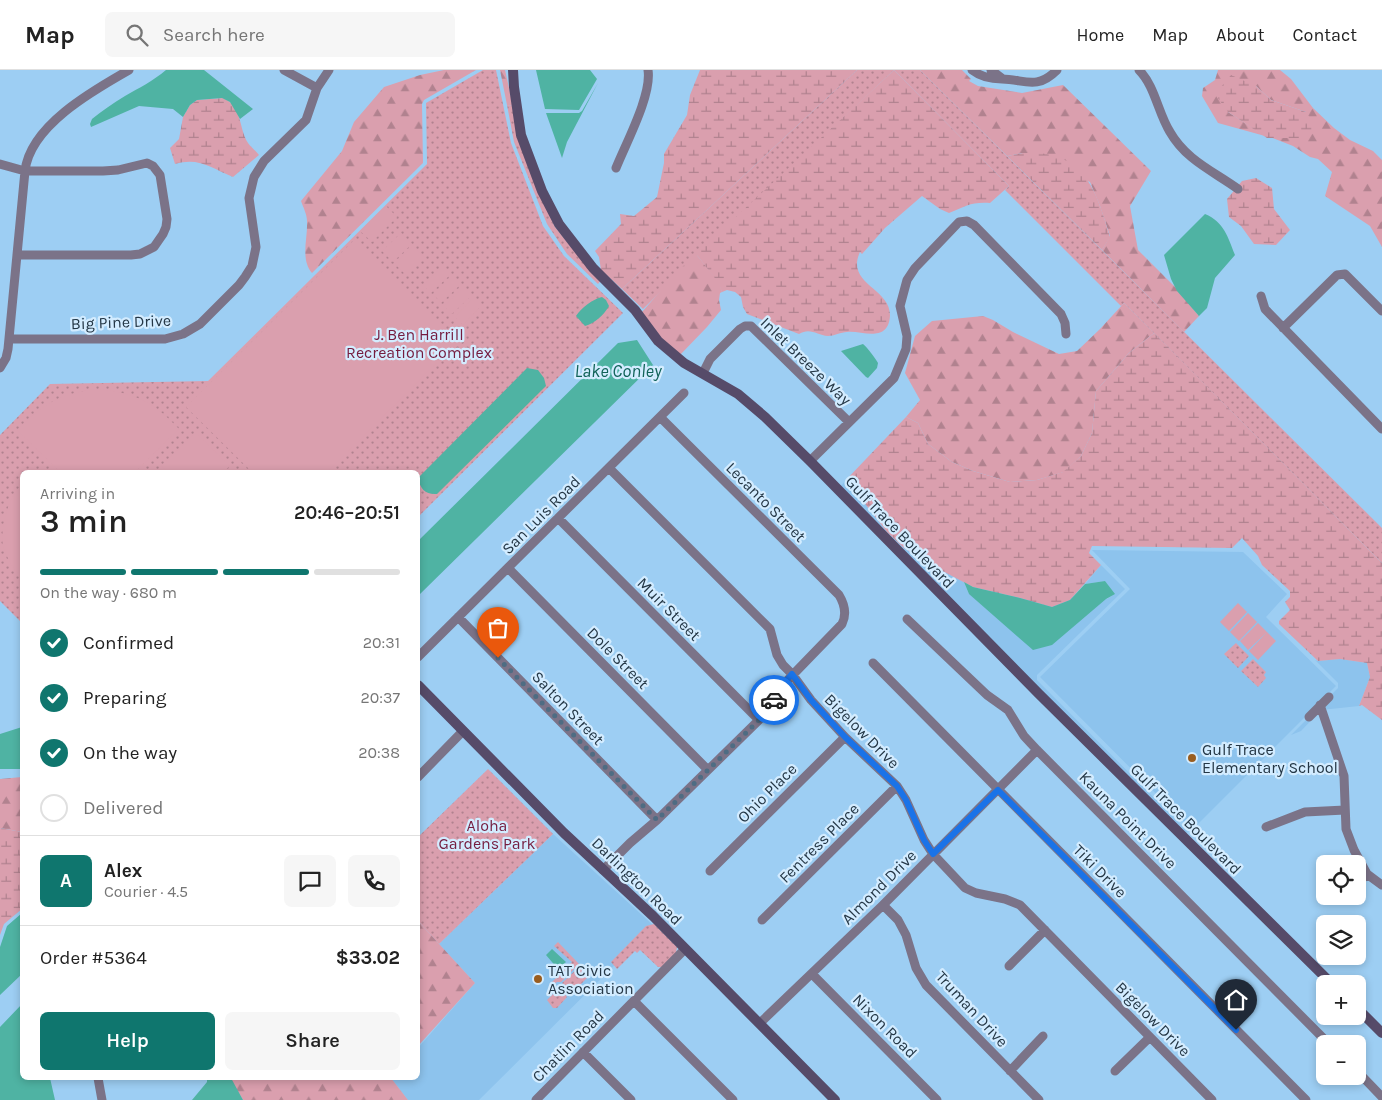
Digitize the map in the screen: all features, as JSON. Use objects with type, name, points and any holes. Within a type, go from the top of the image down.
[{"type":"street","points":[[0,368],[6,358],[9,339],[28,155],[33,146],[52,124],[79,102],[129,70]]},
{"type":"street","points":[[284,70],[316,88]]},
{"type":"street","name":"Big Pine Drive","points":[[9,339],[165,339],[184,334],[200,324],[239,285],[252,266],[256,247],[250,198],[254,177],[264,160],[306,120],[316,88],[329,70]]},
{"type":"street","name":"Gulf Trace Boulevard","points":[[513,70],[521,135],[542,191],[559,224],[593,268],[635,310],[658,341],[671,354],[684,363],[725,385],[752,405],[1032,688],[1323,975]]},
{"type":"street","points":[[616,168],[646,96],[649,78],[648,70]]},
{"type":"street","points":[[972,70],[987,78],[1032,83],[1045,79],[1057,70]]},
{"type":"street","points":[[991,70],[1003,79]]},
{"type":"street","points":[[1139,70],[1148,83],[1169,132],[1186,153],[1203,167],[1238,189]]},
{"type":"street","points":[[0,164],[25,171],[103,171],[118,170],[147,163],[153,166],[160,174],[167,219],[163,234],[158,242],[147,251],[140,254],[17,255]]},
{"type":"street","points":[[810,462],[894,378],[906,349],[907,336],[900,306],[907,280],[915,268],[959,222],[967,221],[974,225],[1061,314],[1065,323],[1066,334]]},
{"type":"street","points":[[1283,328],[1337,275],[1345,274],[1382,310]]},
{"type":"street","points":[[1262,296],[1264,309],[1382,429]]},
{"type":"street","name":"Inlet Breeze Way","points":[[703,373],[710,359],[740,329],[745,326],[751,326],[849,422]]},
{"type":"street","name":"San Luis Road","points":[[420,655],[684,393]]},
{"type":"street","name":"Lecanto Street","points":[[660,418],[839,595],[843,602],[845,617],[842,624],[792,674]]},
{"type":"street","name":"Bigelow Drive","points":[[609,468],[764,622],[770,630],[780,660],[811,700],[845,737],[897,786],[933,854],[965,888],[976,893],[1005,899],[1020,905],[1212,1100]]},
{"type":"street","name":"Muir Street","points":[[558,518],[759,720]]},
{"type":"street","name":"Dole Street","points":[[508,568],[708,770]]},
{"type":"street","name":"Salton Street","points":[[458,617],[657,820]]},
{"type":"street","name":"Kauna Point Drive","points":[[907,619],[987,695],[1008,710],[1024,736],[1037,750],[1320,1035]]},
{"type":"street","name":"Tiki Drive","points":[[873,662],[1306,1100]]},
{"type":"street","points":[[603,870],[759,720],[770,706],[780,688],[792,674]]},
{"type":"street","name":"Darlington Road","points":[[420,687],[603,870],[686,949],[835,1100]]},
{"type":"street","points":[[1309,717],[1329,697]]},
{"type":"street","points":[[1320,705],[1344,776],[1346,829],[1354,850],[1367,874],[1382,885]]},
{"type":"street","points":[[420,775],[463,731]]},
{"type":"street","name":"Ohio Place","points":[[710,871],[845,737]]},
{"type":"street","name":"Almond Drive","points":[[760,1023],[883,905],[1037,750]]},
{"type":"street","name":"Fentress Place","points":[[762,920],[897,786]]},
{"type":"street","points":[[1266,827],[1304,812],[1345,810]]},
{"type":"street","name":"Truman Drive","points":[[883,905],[898,920],[902,927],[916,968],[926,985],[1039,1100]]},
{"type":"street","points":[[1009,966],[1045,930]]},
{"type":"street","name":"Chatlin Road","points":[[536,1100],[686,949]]},
{"type":"street","name":"Nixon Road","points":[[812,974],[937,1100]]},
{"type":"street","points":[[634,1001],[733,1100]]},
{"type":"street","points":[[1366,1017],[1382,1033]]},
{"type":"street","points":[[1010,1071],[1044,1036]]},
{"type":"street","points":[[1115,1071],[1150,1037]]},
{"type":"street","points":[[584,1052],[631,1100]]},
{"type":"street","points":[[98,1080],[102,1100]]},
{"type":"street","points":[[1366,1080],[1382,1097]]},
{"type":"shaded area","points":[[845,481],[887,532],[931,565],[964,582],[969,594],[1107,599],[1114,594],[1105,581],[1085,584],[1101,565],[1125,589],[1037,675],[1037,680],[1188,832],[1186,834],[1041,691],[840,487]]},
{"type":"shaded area","name":"Gulf Trace Elementary School","points":[[1092,550],[1243,552],[1287,594],[1266,617],[1336,686],[1192,830],[1040,677],[1130,589]]},
{"type":"shaded area","points":[[1340,659],[1367,663],[1370,677],[1359,706],[1321,710],[1301,731],[1291,735],[1338,688],[1338,683],[1315,660]]},
{"type":"shaded area","points":[[553,834],[654,926],[479,1100],[408,1100],[393,1080],[420,1080],[420,1046],[475,983],[439,944]]},
{"type":"green space","points":[[444,70],[476,70],[424,100],[422,104],[423,163],[312,273],[308,267],[305,255],[307,218],[301,201],[342,151],[354,122],[384,87],[420,75]]},
{"type":"green space","name":"J. Ben Harrill Recreation Complex","points":[[483,70],[496,70],[511,143],[543,226],[564,256],[623,313],[420,515],[420,470],[20,470],[20,621],[0,601],[0,435],[50,384],[208,381],[427,164],[426,103]]},
{"type":"green space","points":[[500,70],[505,70],[513,106],[507,105]]},
{"type":"green space","points":[[700,70],[857,70],[622,289],[601,270],[599,257],[595,251],[621,224],[620,214],[634,216],[657,197],[664,154],[687,115],[690,95]]},
{"type":"green space","points":[[857,70],[894,70],[643,309],[622,289]]},
{"type":"green space","points":[[894,70],[920,70],[1382,528],[1382,563],[1124,303],[1121,306],[1005,190],[1009,186]]},
{"type":"green space","points":[[894,70],[1009,186],[990,203],[973,204],[949,213],[922,196],[885,228],[862,254],[860,252],[857,263],[858,272],[884,299],[888,307],[890,316],[888,325],[879,333],[847,332],[828,336],[807,331],[799,334],[747,314],[741,297],[735,292],[727,290],[722,292],[718,282],[696,254]]},
{"type":"green space","points":[[920,70],[962,70],[971,79],[969,81],[978,86],[1022,93],[1063,85],[1151,171],[1130,206],[1138,250],[1175,287],[1199,316],[1184,332],[1102,250],[1110,236],[1090,182],[1023,153],[1007,156]]},
{"type":"green space","points":[[1218,70],[1280,70],[1291,79],[1313,108],[1334,128],[1350,140],[1373,151],[1382,160],[1382,247],[1370,226],[1325,196],[1332,172],[1318,159],[1310,157],[1293,146],[1270,137],[1307,137],[1306,112],[1271,100],[1256,86],[1228,112],[1265,136],[1218,123],[1202,96],[1203,88],[1215,80]]},
{"type":"green space","points":[[1231,75],[1256,86],[1271,100],[1306,112],[1315,126],[1307,138],[1267,138],[1228,112],[1215,94]]},
{"type":"green space","points":[[223,98],[234,107],[248,143],[259,155],[233,177],[198,163],[183,162],[175,164],[170,148],[179,139],[183,117],[190,105],[197,100]]},
{"type":"green space","points":[[507,105],[513,106],[539,192],[555,227],[590,270],[601,280],[598,284],[567,254],[547,224],[514,142]]},
{"type":"green space","points":[[1023,153],[1047,154],[1062,158],[1083,174],[1097,197],[1110,237],[1102,250],[1007,156]]},
{"type":"green space","points":[[1256,178],[1272,188],[1274,209],[1290,230],[1276,245],[1254,244],[1241,226],[1229,217],[1227,199],[1242,181]]},
{"type":"green space","points":[[386,206],[397,217],[372,242],[360,231]]},
{"type":"green space","points":[[401,233],[412,244],[393,262],[382,251]]},
{"type":"green space","points":[[355,239],[458,342],[329,470],[250,470],[186,407]]},
{"type":"green space","points":[[413,246],[424,257],[406,275],[395,264]]},
{"type":"green space","points":[[696,254],[719,282],[722,292],[720,293],[719,300],[721,310],[680,355],[661,338],[642,312],[677,272]]},
{"type":"green space","points":[[441,268],[449,276],[431,293],[423,285]]},
{"type":"green space","points":[[451,278],[459,286],[441,303],[434,295]]},
{"type":"green space","points":[[462,289],[470,297],[452,314],[444,306]]},
{"type":"green space","points":[[472,299],[480,307],[463,325],[455,317]]},
{"type":"green space","points":[[1124,303],[1154,333],[1129,353],[1096,391],[1092,433],[1081,456],[1064,472],[1037,480],[1010,482],[973,471],[952,462],[928,444],[918,423],[906,417],[920,400],[905,373],[915,336],[932,321],[983,316],[1059,354],[1077,351]]},
{"type":"green space","points":[[1154,333],[1382,563],[1382,720],[1362,705],[1359,706],[1370,677],[1367,663],[1340,659],[1318,661],[1279,624],[1279,621],[1290,610],[1285,602],[1290,597],[1290,591],[1262,565],[1258,556],[1242,538],[1232,548],[1092,546],[1089,553],[1101,565],[1070,600],[1052,607],[973,587],[931,565],[904,548],[887,532],[845,481],[906,417],[918,423],[928,444],[952,462],[973,471],[1010,482],[1037,480],[1063,472],[1081,456],[1092,433],[1096,391],[1129,353]]},
{"type":"green space","points":[[110,390],[142,400],[161,412],[179,429],[137,470],[58,470],[17,430],[44,406],[62,397],[84,391]]},
{"type":"green space","points":[[193,435],[198,435],[230,466],[225,470],[166,470],[161,466]]},
{"type":"green space","points":[[20,487],[20,576],[7,555],[2,538],[6,513]]},
{"type":"green space","points":[[1238,603],[1247,612],[1229,631],[1220,622]]},
{"type":"green space","points":[[1248,613],[1257,622],[1239,641],[1230,632]]},
{"type":"green space","points":[[1258,623],[1267,632],[1248,650],[1240,641]]},
{"type":"green space","points":[[1267,632],[1276,641],[1258,660],[1249,651]]},
{"type":"green space","points":[[1236,643],[1249,656],[1238,668],[1224,654]]},
{"type":"green space","points":[[1253,659],[1266,672],[1264,675],[1266,678],[1258,687],[1241,671]]},
{"type":"green space","name":"Aloha Gardens Park","points":[[488,769],[553,834],[439,944],[420,923],[420,835]]},
{"type":"green space","points":[[20,777],[20,832],[0,828],[0,779]]},
{"type":"green space","points":[[0,828],[20,832],[20,911],[4,924],[0,935]]},
{"type":"green space","points":[[420,923],[475,983],[420,1044]]},
{"type":"green space","points":[[654,924],[677,947],[676,953],[662,967],[658,967],[640,950],[637,953],[635,951],[617,969],[611,962],[646,926]]},
{"type":"green space","points":[[558,942],[579,964],[561,982],[551,986],[549,985],[572,962],[554,946]]},
{"type":"green space","points":[[580,966],[589,976],[577,988],[572,990],[562,983]]},
{"type":"green space","points":[[558,989],[563,991],[567,997],[557,1008],[553,1008],[547,1000]]},
{"type":"green space","points":[[231,1080],[393,1080],[408,1100],[243,1100]]},
{"type":"water","points":[[166,70],[204,70],[253,109],[240,119],[230,102],[222,98],[197,100],[190,105],[183,117],[173,109],[139,106],[91,127],[92,119]]},
{"type":"water","points":[[536,70],[590,70],[597,79],[579,110],[545,109]]},
{"type":"water","points":[[598,83],[567,142],[562,158],[546,113],[579,113]]},
{"type":"water","points":[[1205,214],[1217,221],[1221,226],[1235,255],[1215,278],[1207,308],[1199,316],[1177,291],[1171,279],[1164,255]]},
{"type":"water","points":[[602,297],[609,306],[599,318],[585,326],[576,316],[587,304]]},
{"type":"water","name":"Lake Conley","points":[[637,340],[653,365],[420,594],[420,539],[618,343]]},
{"type":"water","points":[[863,344],[878,363],[877,368],[868,378],[841,351]]},
{"type":"water","points":[[527,368],[538,370],[544,378],[546,386],[437,494],[424,491],[420,485],[420,476]]},
{"type":"water","points":[[1105,581],[1115,594],[1106,599],[1052,645],[1033,650],[969,594],[964,582],[973,587],[1052,607],[1070,600],[1085,584]]},
{"type":"water","points":[[20,728],[20,769],[0,769],[0,734]]},
{"type":"water","points":[[20,915],[20,976],[0,995],[0,947],[7,926]]},
{"type":"water","points":[[552,949],[566,962],[558,969],[546,955]]},
{"type":"water","points":[[20,1006],[20,1080],[50,1080],[55,1100],[0,1100],[0,1027]]},
{"type":"water","points":[[207,1080],[232,1080],[243,1100],[192,1100]]},
{"type":"way so far","points":[[498,658],[657,820],[759,720],[774,700]]},
{"type":"place","name":"Gulf Trace Elementary School","points":[[1192,758]]},
{"type":"place","name":"TAT Civic Association","points":[[538,979]]},
{"type":"route","points":[[774,700],[777,692],[792,674],[811,700],[845,737],[897,786],[933,854],[998,790],[1236,1030]]}]
